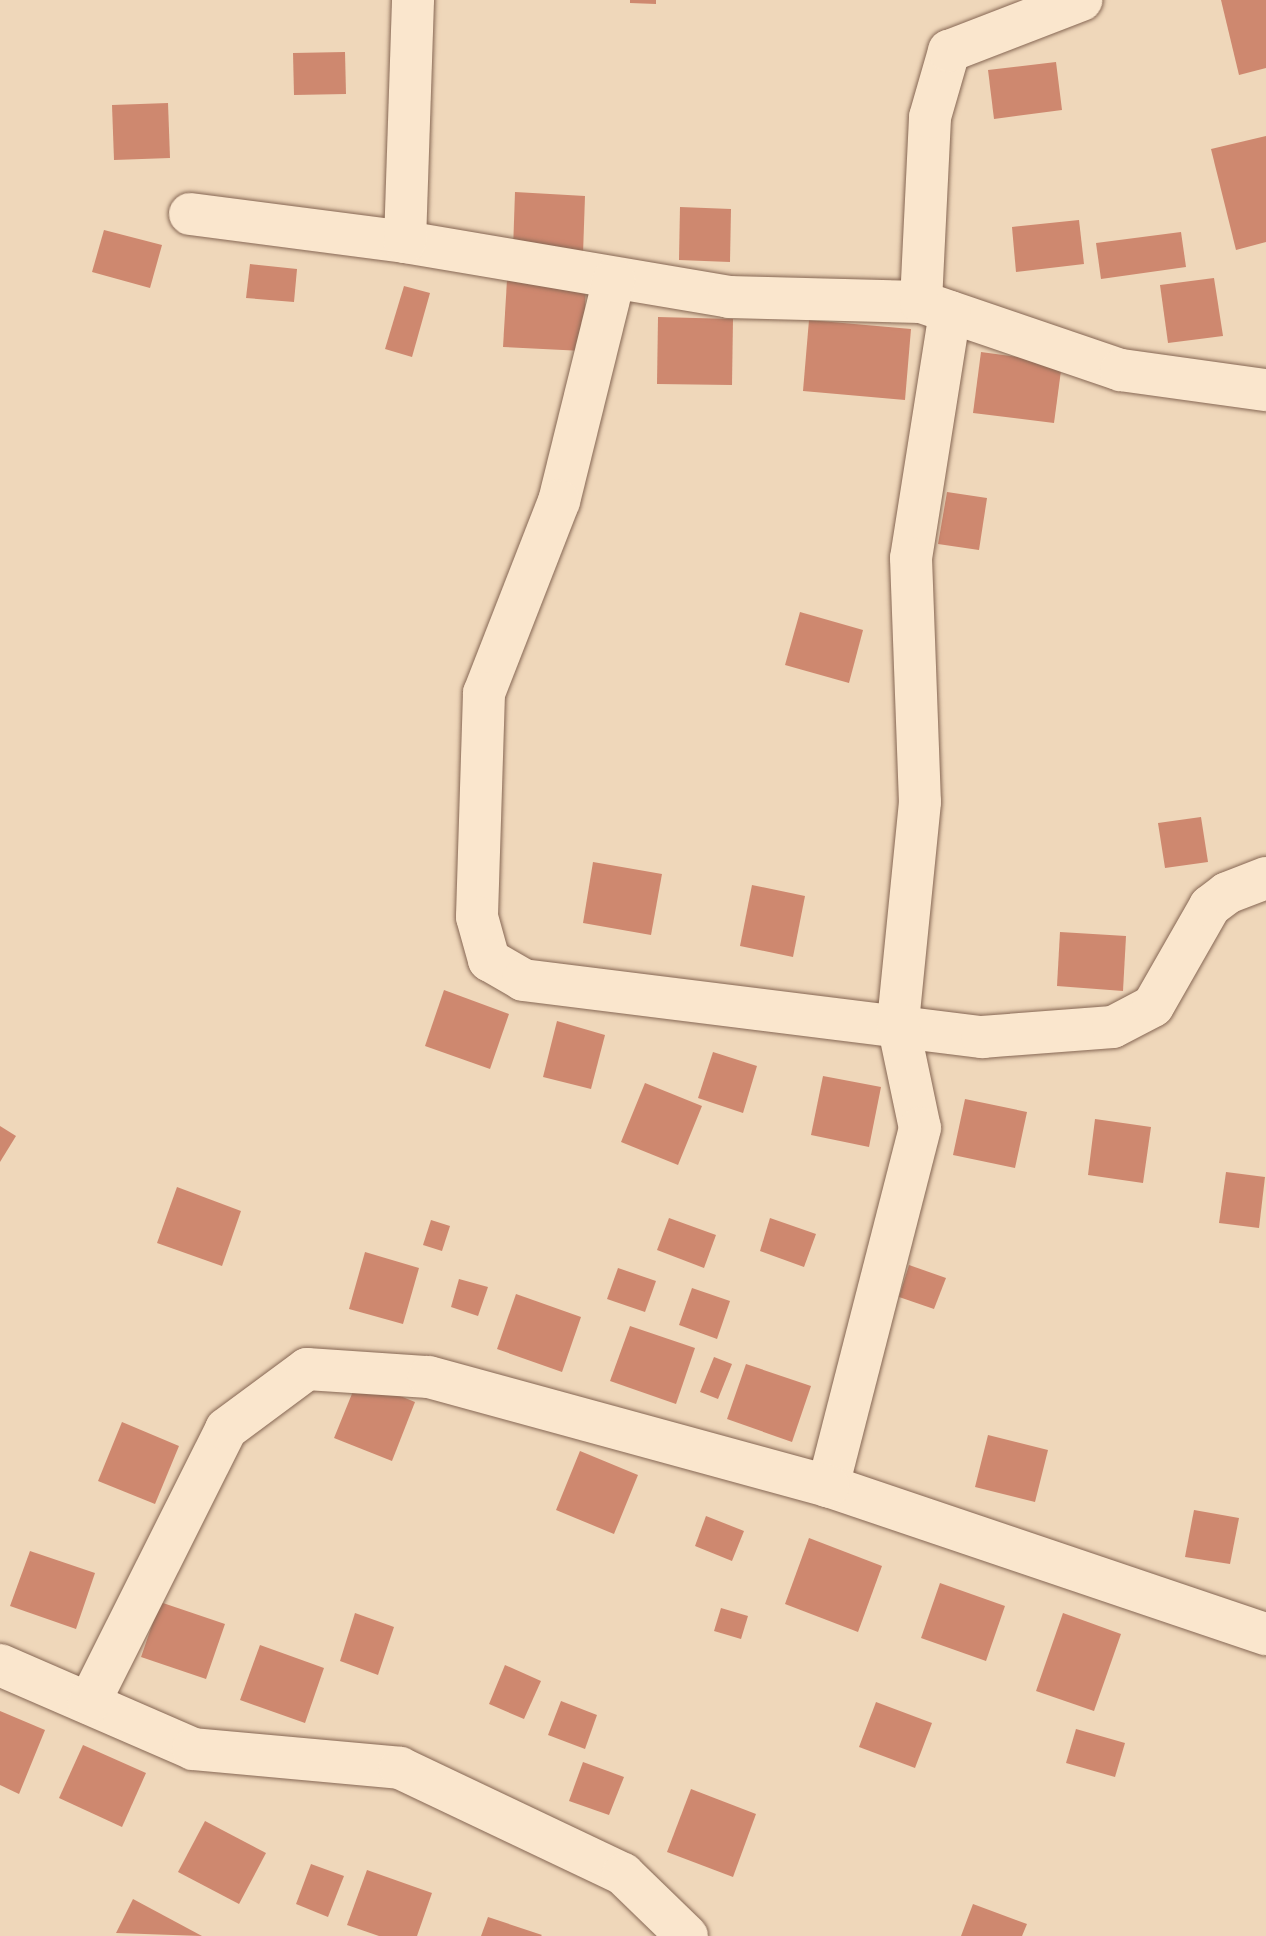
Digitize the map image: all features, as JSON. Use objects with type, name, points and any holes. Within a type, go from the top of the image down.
[{"type":"street","points":[[405,242],[413,0]]},
{"type":"street","points":[[828,1486],[920,1128],[898,1024],[920,802],[911,558],[935,307],[930,118],[949,51],[1081,0]]},
{"type":"street","points":[[190,214],[405,242],[729,298],[935,307],[1121,370],[1266,390]]},
{"type":"street","points":[[614,278],[558,500],[484,693],[477,917],[490,960],[523,980],[982,1037],[1113,1028],[1153,1006],[1210,906],[1227,893],[1266,878]]},
{"type":"street","points":[[88,1704],[226,1429],[307,1369],[429,1377],[828,1486],[1266,1634]]},
{"type":"street","points":[[0,1665],[194,1748],[400,1768],[623,1874],[687,1936]]},
{"type":"building","points":[[656,0],[656,4],[630,3]]},
{"type":"building","points":[[1221,0],[1266,0],[1266,68],[1239,75]]},
{"type":"building","points":[[345,52],[346,94],[294,95],[293,53]]},
{"type":"building","points":[[1056,62],[1062,110],[994,119],[988,70]]},
{"type":"building","points":[[168,103],[170,158],[114,160],[112,105]]},
{"type":"building","points":[[1266,136],[1266,242],[1236,250],[1211,149]]},
{"type":"building","points":[[515,192],[585,196],[583,254],[513,250]]},
{"type":"building","points":[[680,207],[731,209],[730,262],[679,260]]},
{"type":"building","points":[[1079,220],[1084,264],[1016,272],[1012,227]]},
{"type":"building","points":[[104,230],[162,245],[150,288],[92,272]]},
{"type":"building","points":[[1181,232],[1186,267],[1101,279],[1096,243]]},
{"type":"building","points":[[250,264],[297,269],[294,302],[246,298]]},
{"type":"building","points":[[1214,278],[1223,336],[1168,343],[1160,285]]},
{"type":"building","points":[[507,280],[586,285],[583,351],[503,347]]},
{"type":"building","points":[[404,286],[430,293],[412,357],[385,349]]},
{"type":"building","points":[[658,317],[733,319],[732,385],[657,384]]},
{"type":"building","points":[[809,320],[911,329],[905,400],[803,391]]},
{"type":"building","points":[[981,352],[1062,363],[1054,423],[973,413]]},
{"type":"building","points":[[947,492],[987,498],[979,550],[938,544]]},
{"type":"building","points":[[800,612],[863,630],[849,683],[785,665]]},
{"type":"building","points":[[1201,817],[1208,862],[1165,868],[1158,823]]},
{"type":"building","points":[[593,862],[662,874],[651,935],[583,923]]},
{"type":"building","points":[[752,885],[805,896],[793,957],[740,946]]},
{"type":"building","points":[[1060,932],[1126,936],[1123,991],[1057,986]]},
{"type":"building","points":[[444,990],[509,1014],[490,1069],[425,1046]]},
{"type":"building","points":[[557,1021],[605,1035],[591,1089],[543,1077]]},
{"type":"building","points":[[713,1052],[757,1066],[743,1113],[698,1098]]},
{"type":"building","points":[[823,1076],[881,1087],[869,1147],[811,1135]]},
{"type":"building","points":[[645,1083],[702,1106],[678,1165],[621,1142]]},
{"type":"building","points":[[965,1099],[1027,1112],[1015,1168],[953,1155]]},
{"type":"building","points":[[1095,1119],[1151,1127],[1143,1183],[1088,1175]]},
{"type":"building","points":[[0,1126],[16,1136],[0,1162]]},
{"type":"building","points":[[1226,1172],[1265,1177],[1259,1228],[1219,1223]]},
{"type":"building","points":[[177,1187],[241,1211],[222,1266],[157,1243]]},
{"type":"building","points":[[669,1218],[716,1235],[704,1268],[657,1250]]},
{"type":"building","points":[[770,1218],[816,1234],[804,1267],[760,1251]]},
{"type":"building","points":[[431,1220],[450,1226],[442,1251],[423,1245]]},
{"type":"building","points":[[365,1252],[419,1268],[403,1324],[349,1309]]},
{"type":"building","points":[[909,1265],[946,1278],[934,1309],[899,1297]]},
{"type":"building","points":[[618,1268],[656,1281],[645,1312],[607,1299]]},
{"type":"building","points":[[459,1279],[488,1287],[478,1316],[451,1307]]},
{"type":"building","points":[[692,1288],[730,1301],[717,1339],[679,1325]]},
{"type":"building","points":[[516,1294],[581,1317],[562,1372],[497,1349]]},
{"type":"building","points":[[630,1326],[695,1348],[676,1404],[610,1381]]},
{"type":"building","points":[[714,1357],[732,1364],[718,1399],[700,1392]]},
{"type":"building","points":[[746,1364],[811,1386],[792,1442],[727,1419]]},
{"type":"building","points":[[358,1379],[415,1402],[392,1461],[334,1438]]},
{"type":"building","points":[[122,1422],[179,1446],[155,1504],[98,1481]]},
{"type":"building","points":[[988,1435],[1048,1450],[1035,1502],[975,1487]]},
{"type":"building","points":[[580,1451],[638,1475],[614,1534],[556,1510]]},
{"type":"building","points":[[1194,1510],[1239,1518],[1230,1564],[1185,1557]]},
{"type":"building","points":[[706,1516],[744,1531],[732,1561],[695,1546]]},
{"type":"building","points":[[809,1538],[882,1566],[858,1632],[785,1604]]},
{"type":"building","points":[[30,1551],[95,1573],[76,1629],[10,1606]]},
{"type":"building","points":[[940,1583],[1005,1606],[986,1661],[921,1638]]},
{"type":"building","points":[[160,1602],[225,1624],[206,1679],[141,1657]]},
{"type":"building","points":[[721,1608],[748,1616],[741,1639],[714,1631]]},
{"type":"building","points":[[355,1613],[394,1627],[378,1675],[340,1661]]},
{"type":"building","points":[[1063,1613],[1121,1634],[1094,1711],[1036,1691]]},
{"type":"building","points":[[260,1645],[324,1668],[305,1723],[240,1700]]},
{"type":"building","points":[[505,1665],[541,1681],[524,1719],[489,1704]]},
{"type":"building","points":[[561,1701],[597,1715],[585,1749],[548,1735]]},
{"type":"building","points":[[876,1702],[932,1723],[915,1768],[859,1747]]},
{"type":"building","points":[[0,1711],[45,1730],[19,1794],[0,1785]]},
{"type":"building","points":[[1076,1729],[1125,1743],[1115,1777],[1066,1763]]},
{"type":"building","points":[[83,1745],[146,1773],[122,1827],[59,1798]]},
{"type":"building","points":[[583,1762],[624,1777],[609,1815],[569,1801]]},
{"type":"building","points":[[691,1789],[756,1814],[733,1877],[667,1852]]},
{"type":"building","points":[[205,1821],[266,1853],[239,1904],[178,1872]]},
{"type":"building","points":[[311,1864],[344,1876],[328,1917],[296,1904]]},
{"type":"building","points":[[367,1870],[432,1893],[417,1936],[379,1936],[347,1925]]},
{"type":"building","points":[[133,1899],[202,1936],[116,1933]]},
{"type":"building","points":[[973,1904],[1027,1924],[1022,1936],[961,1936]]},
{"type":"building","points":[[488,1917],[542,1935],[481,1936]]}]
